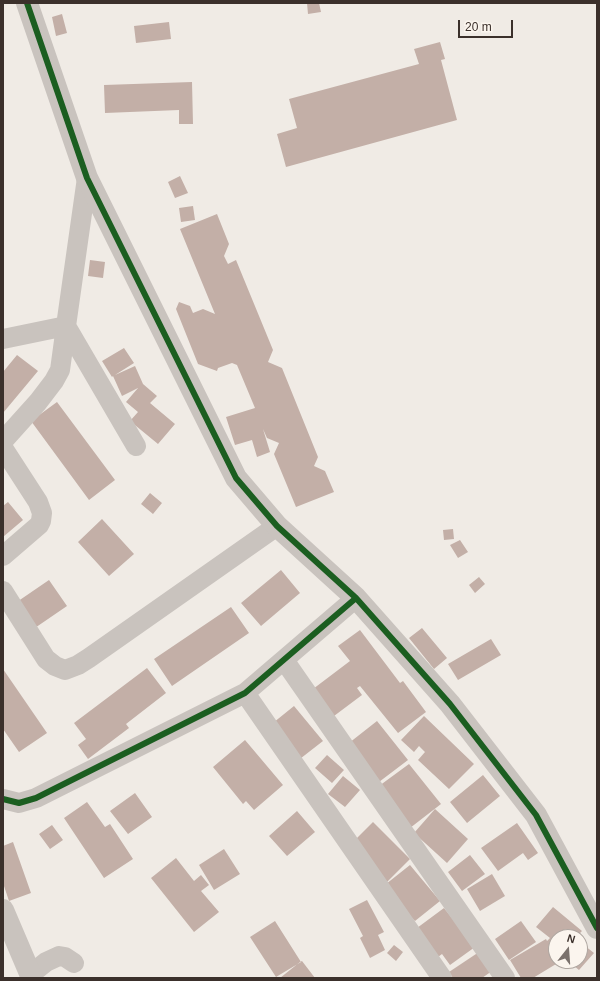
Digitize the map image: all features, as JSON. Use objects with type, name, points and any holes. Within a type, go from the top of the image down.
[{"type":"street","points":[[27,3],[87,178],[236,478],[277,526],[356,598],[450,704],[536,815],[597,928]]},
{"type":"street","points":[[3,441],[38,402],[54,381],[60,370],[87,178]]},
{"type":"street","points":[[3,339],[66,326]]},
{"type":"street","points":[[66,326],[136,446]]},
{"type":"street","points":[[3,448],[38,502],[42,513],[39,525],[3,556]]},
{"type":"street","points":[[3,592],[46,658],[55,666],[65,670],[78,665],[89,658],[277,526]]},
{"type":"street","points":[[3,799],[20,803],[36,798],[245,693],[356,598]]},
{"type":"street","points":[[284,660],[505,978]]},
{"type":"street","points":[[245,693],[442,978]]},
{"type":"street","points":[[4,913],[32,976],[46,962],[59,956],[65,957],[74,963]]},
{"type":"building","points":[[307,3],[319,3],[321,12],[308,14]]},
{"type":"building","points":[[62,14],[67,33],[56,36],[52,17]]},
{"type":"building","points":[[169,22],[171,39],[136,43],[134,26]]},
{"type":"building","points":[[440,42],[445,59],[441,60],[457,120],[286,167],[277,134],[297,128],[289,99],[419,64],[414,49]]},
{"type":"building","points":[[192,82],[193,124],[179,124],[179,110],[105,113],[104,85]]},
{"type":"building","points":[[180,176],[188,193],[175,198],[168,182]]},
{"type":"building","points":[[193,206],[195,220],[181,222],[179,208]]},
{"type":"building","points":[[217,214],[229,244],[224,256],[228,264],[236,260],[273,350],[268,362],[282,368],[318,457],[314,466],[325,471],[334,492],[296,507],[274,454],[279,443],[267,438],[263,429],[270,452],[257,457],[252,440],[235,445],[226,417],[255,408],[237,365],[232,363],[218,368],[217,371],[198,364],[176,309],[179,302],[190,306],[193,313],[203,309],[215,314],[180,229]]},
{"type":"building","points":[[90,260],[105,262],[103,278],[88,276]]},
{"type":"building","points":[[124,348],[134,363],[115,375],[135,366],[143,384],[157,396],[150,403],[175,424],[158,444],[130,421],[138,412],[126,402],[138,388],[122,396],[113,376],[112,377],[102,361]]},
{"type":"building","points":[[17,355],[38,371],[3,413],[3,372]]},
{"type":"building","points":[[57,402],[115,480],[89,500],[31,421]]},
{"type":"building","points":[[150,493],[162,503],[153,514],[141,504]]},
{"type":"building","points":[[8,502],[23,520],[3,537],[3,506]]},
{"type":"building","points":[[102,519],[134,554],[109,576],[78,542]]},
{"type":"building","points":[[453,529],[454,539],[444,540],[443,530]]},
{"type":"building","points":[[460,540],[468,552],[458,558],[450,545]]},
{"type":"building","points":[[281,570],[300,593],[261,626],[241,603]]},
{"type":"building","points":[[479,577],[485,584],[475,593],[469,585]]},
{"type":"building","points":[[49,580],[67,606],[29,632],[11,606]]},
{"type":"building","points":[[231,607],[249,633],[172,686],[154,659]]},
{"type":"building","points":[[422,628],[447,658],[434,669],[409,638]]},
{"type":"building","points":[[360,630],[400,683],[403,681],[426,712],[398,733],[360,686],[357,688],[362,695],[334,716],[313,689],[350,661],[338,646]]},
{"type":"building","points":[[491,639],[501,655],[458,680],[448,664]]},
{"type":"building","points":[[147,668],[166,693],[126,724],[129,728],[88,759],[78,745],[86,739],[74,723]]},
{"type":"building","points":[[3,669],[47,733],[19,752],[3,729]]},
{"type":"building","points":[[294,706],[323,741],[296,762],[268,727]]},
{"type":"building","points":[[424,716],[474,764],[449,789],[418,760],[425,752],[419,746],[414,752],[401,740]]},
{"type":"building","points":[[377,721],[408,760],[379,782],[349,743]]},
{"type":"building","points":[[245,740],[283,785],[254,810],[246,801],[243,804],[213,767]]},
{"type":"building","points":[[327,755],[344,770],[332,783],[315,768]]},
{"type":"building","points":[[409,764],[441,804],[410,828],[379,786]]},
{"type":"building","points":[[483,775],[500,796],[467,823],[450,802]]},
{"type":"building","points":[[343,776],[360,790],[345,807],[328,794]]},
{"type":"building","points":[[135,793],[152,817],[128,834],[110,811]]},
{"type":"building","points":[[87,802],[105,827],[110,824],[133,859],[104,878],[64,818]]},
{"type":"building","points":[[435,809],[468,839],[447,863],[414,833]]},
{"type":"building","points":[[297,811],[315,832],[287,856],[269,836]]},
{"type":"building","points":[[373,822],[410,859],[384,885],[350,845]]},
{"type":"building","points":[[517,823],[538,853],[528,860],[523,853],[498,871],[481,848]]},
{"type":"building","points":[[52,825],[63,840],[50,849],[39,834]]},
{"type":"building","points":[[13,842],[31,893],[9,901],[3,883],[3,846]]},
{"type":"building","points":[[224,849],[240,874],[214,890],[199,865]]},
{"type":"building","points":[[470,855],[485,874],[462,891],[448,872]]},
{"type":"building","points":[[176,858],[194,881],[201,875],[209,885],[201,891],[219,912],[194,932],[151,878]]},
{"type":"building","points":[[410,865],[440,901],[415,921],[381,888]]},
{"type":"building","points":[[492,874],[505,896],[480,911],[467,889]]},
{"type":"building","points":[[367,900],[384,932],[378,935],[385,950],[370,958],[360,938],[363,936],[349,909]]},
{"type":"building","points":[[553,907],[580,929],[548,929],[548,936],[536,927]]},
{"type":"building","points":[[444,908],[475,947],[450,965],[442,954],[438,957],[417,928]]},
{"type":"building","points":[[275,921],[301,962],[276,977],[250,937]]},
{"type":"building","points":[[521,921],[536,942],[509,960],[495,939]]},
{"type":"building","points":[[546,939],[547,941],[548,940],[548,969],[533,978],[521,978],[510,960]]},
{"type":"building","points":[[394,945],[403,952],[396,961],[387,953]]},
{"type":"building","points":[[588,948],[594,953],[588,960]]},
{"type":"building","points":[[479,952],[492,971],[482,978],[453,978],[449,972]]},
{"type":"building","points":[[302,961],[315,978],[280,978],[300,962]]},
{"type":"cycle path","points":[[27,3],[87,178],[236,478],[277,526],[356,598],[450,704],[536,815],[597,928]]},
{"type":"cycle path","points":[[3,799],[19,803],[36,798],[245,693],[356,598]]}]
